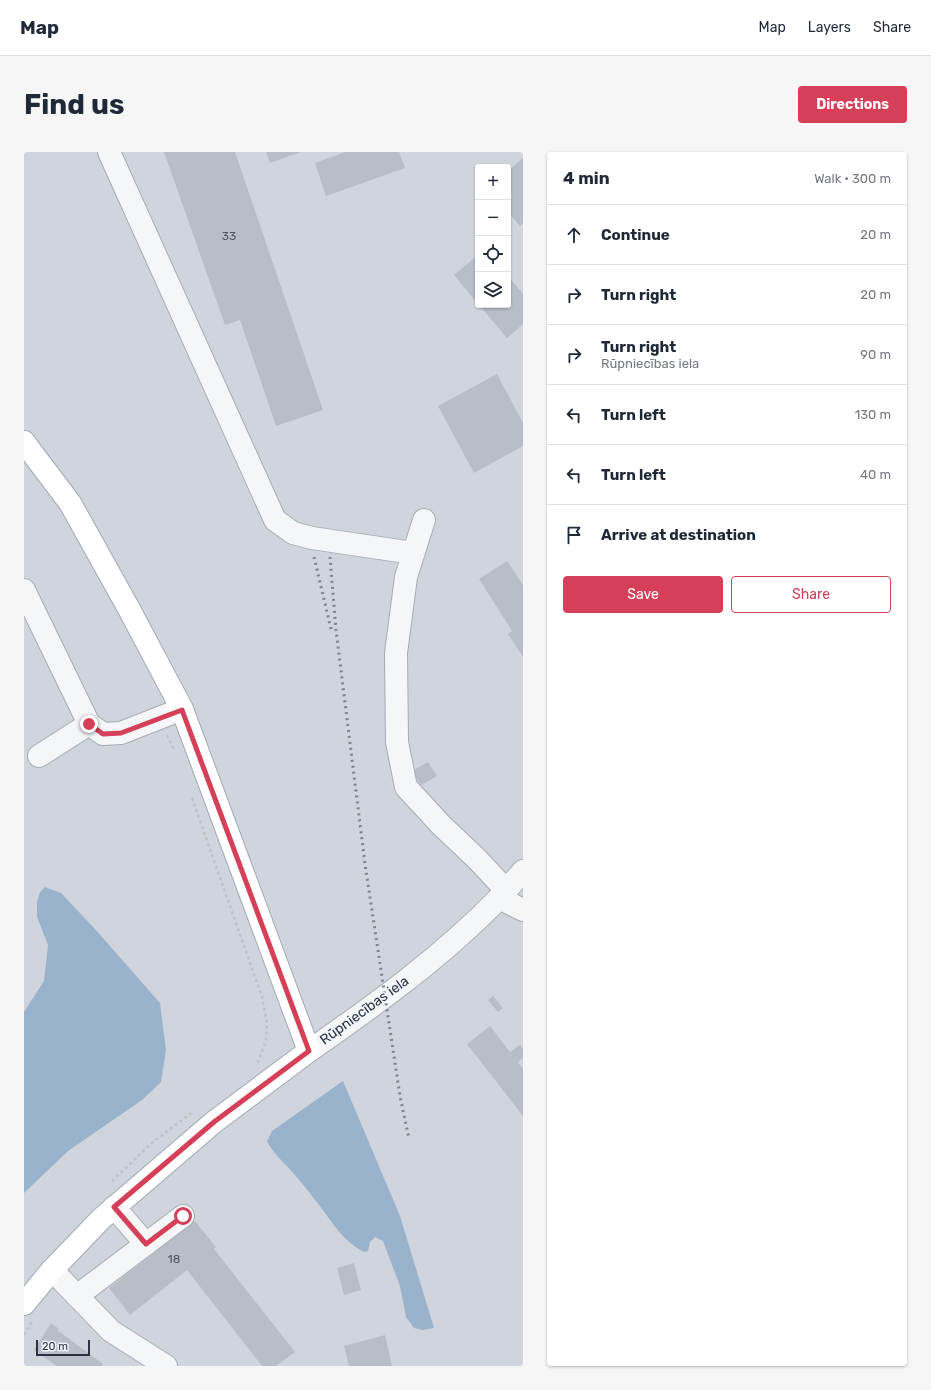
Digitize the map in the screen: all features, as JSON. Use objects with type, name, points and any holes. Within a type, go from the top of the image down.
[{"type":"main road","points":[[24,442],[70,503],[182,710],[309,1051]]},
{"type":"main road","name":"Rūpniecības iela","points":[[29,1311],[52,1270],[101,1219],[214,1122],[309,1051]]},
{"type":"street","points":[[109,152],[275,520],[293,533],[312,538],[413,553]]},
{"type":"street","points":[[424,520],[406,577],[396,653],[398,742],[406,787],[441,825],[477,859],[502,894],[523,910]]},
{"type":"street","points":[[24,590],[89,724],[103,734],[121,733],[182,710]]},
{"type":"street","points":[[39,756],[89,724]]},
{"type":"street","name":"Rūpniecības iela","points":[[309,1051],[415,973],[458,936],[502,894],[523,871]]},
{"type":"street","points":[[114,1207],[146,1244]]},
{"type":"street","points":[[77,1296],[183,1216]]},
{"type":"street","points":[[52,1270],[111,1332],[166,1366]]},
{"type":"path","points":[[159,718],[177,755]]},
{"type":"path","points":[[190,792],[262,997],[267,1023],[266,1041],[258,1062],[253,1066]]},
{"type":"path","points":[[107,1186],[152,1143],[194,1111]]},
{"type":"path","points":[[24,1335],[29,1311]]},
{"type":"shaded area","points":[[24,152],[523,152],[523,1366],[24,1366]]},
{"type":"water","points":[[45,887],[61,893],[160,1003],[166,1050],[161,1082],[142,1100],[68,1151],[24,1193],[24,1012],[44,981],[48,945],[37,917],[37,902],[40,892]]},
{"type":"water","points":[[343,1081],[400,1216],[434,1328],[423,1330],[414,1328],[406,1317],[400,1286],[383,1241],[375,1237],[370,1242],[368,1251],[364,1252],[349,1242],[337,1230],[316,1201],[276,1154],[267,1141],[272,1131]]},
{"type":"building","points":[[164,152],[235,152],[323,410],[276,426],[240,320],[225,325]]},
{"type":"building","points":[[266,152],[301,152],[270,163]]},
{"type":"building","points":[[345,152],[399,152],[405,168],[326,196],[315,163]]},
{"type":"building","points":[[523,158],[523,223],[520,226],[511,216],[511,168]]},
{"type":"building","points":[[475,258],[475,300],[454,275]]},
{"type":"building","points":[[511,280],[523,294],[523,324],[507,338],[482,308],[511,308]]},
{"type":"building","points":[[497,374],[523,423],[523,446],[474,473],[438,406]]},
{"type":"building","points":[[507,561],[523,585],[523,657],[508,634],[512,631],[479,579]]},
{"type":"building","points":[[428,762],[437,776],[421,785],[412,771]]},
{"type":"building","points":[[493,996],[503,1008],[498,1012],[488,1000]]},
{"type":"building","points":[[490,1026],[510,1052],[520,1045],[523,1049],[523,1058],[518,1062],[523,1069],[523,1116],[467,1044]]},
{"type":"building","points":[[195,1221],[216,1247],[214,1249],[295,1352],[276,1366],[262,1366],[187,1270],[130,1315],[109,1288]]},
{"type":"building","points":[[354,1263],[361,1290],[344,1295],[337,1268]]},
{"type":"building","points":[[51,1323],[59,1329],[57,1330],[103,1364],[102,1366],[57,1366],[34,1350]]},
{"type":"building","points":[[385,1335],[392,1366],[349,1366],[344,1346]]},
{"type":"railway","points":[[314,557],[331,629]]},
{"type":"railway","points":[[330,557],[336,630],[365,864],[400,1096],[409,1139]]},
{"type":"route","points":[[89,724],[103,734],[121,733],[182,710],[309,1051],[214,1122],[114,1207],[146,1244],[183,1216]]}]
